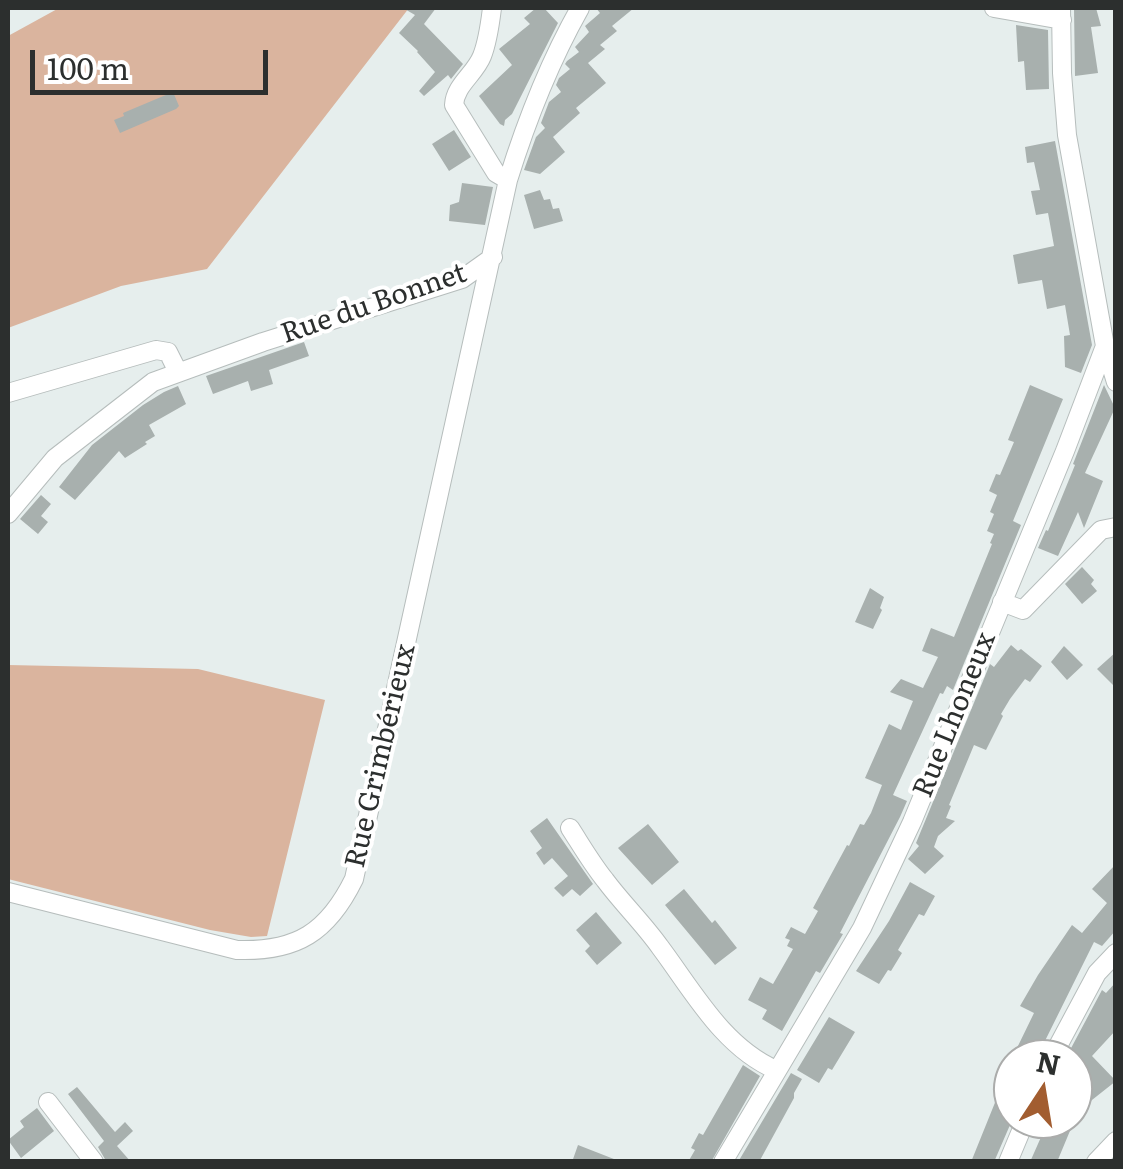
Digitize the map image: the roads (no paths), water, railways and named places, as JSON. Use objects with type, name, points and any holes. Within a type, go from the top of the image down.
[{"type":"street","points":[[492,8],[483,54],[455,94],[454,105],[496,172],[508,180]]},
{"type":"street","name":"Rue du Bonnet","points":[[8,514],[55,458],[153,382],[279,336],[462,279],[493,258],[508,180],[537,94],[580,8]]},
{"type":"street","points":[[994,8],[1061,14],[1067,135],[1116,382]]},
{"type":"street","name":"Rue Grimbérieux","points":[[8,892],[236,950],[267,951],[297,942],[326,923],[343,901],[354,879],[493,258]]},
{"type":"street","name":"Rue Lhoneux","points":[[722,1162],[862,928],[912,822],[1106,346]]},
{"type":"street","points":[[8,392],[156,350],[168,352],[178,372]]},
{"type":"street","points":[[1002,602],[1023,610],[1100,530],[1116,527]]},
{"type":"street","points":[[570,828],[706,1012],[739,1045],[776,1070]]},
{"type":"street","points":[[1062,1039],[1097,973],[1116,953]]},
{"type":"street","points":[[48,1102],[86,1159]]},
{"type":"street","points":[[1096,1162],[1116,1141]]}]
